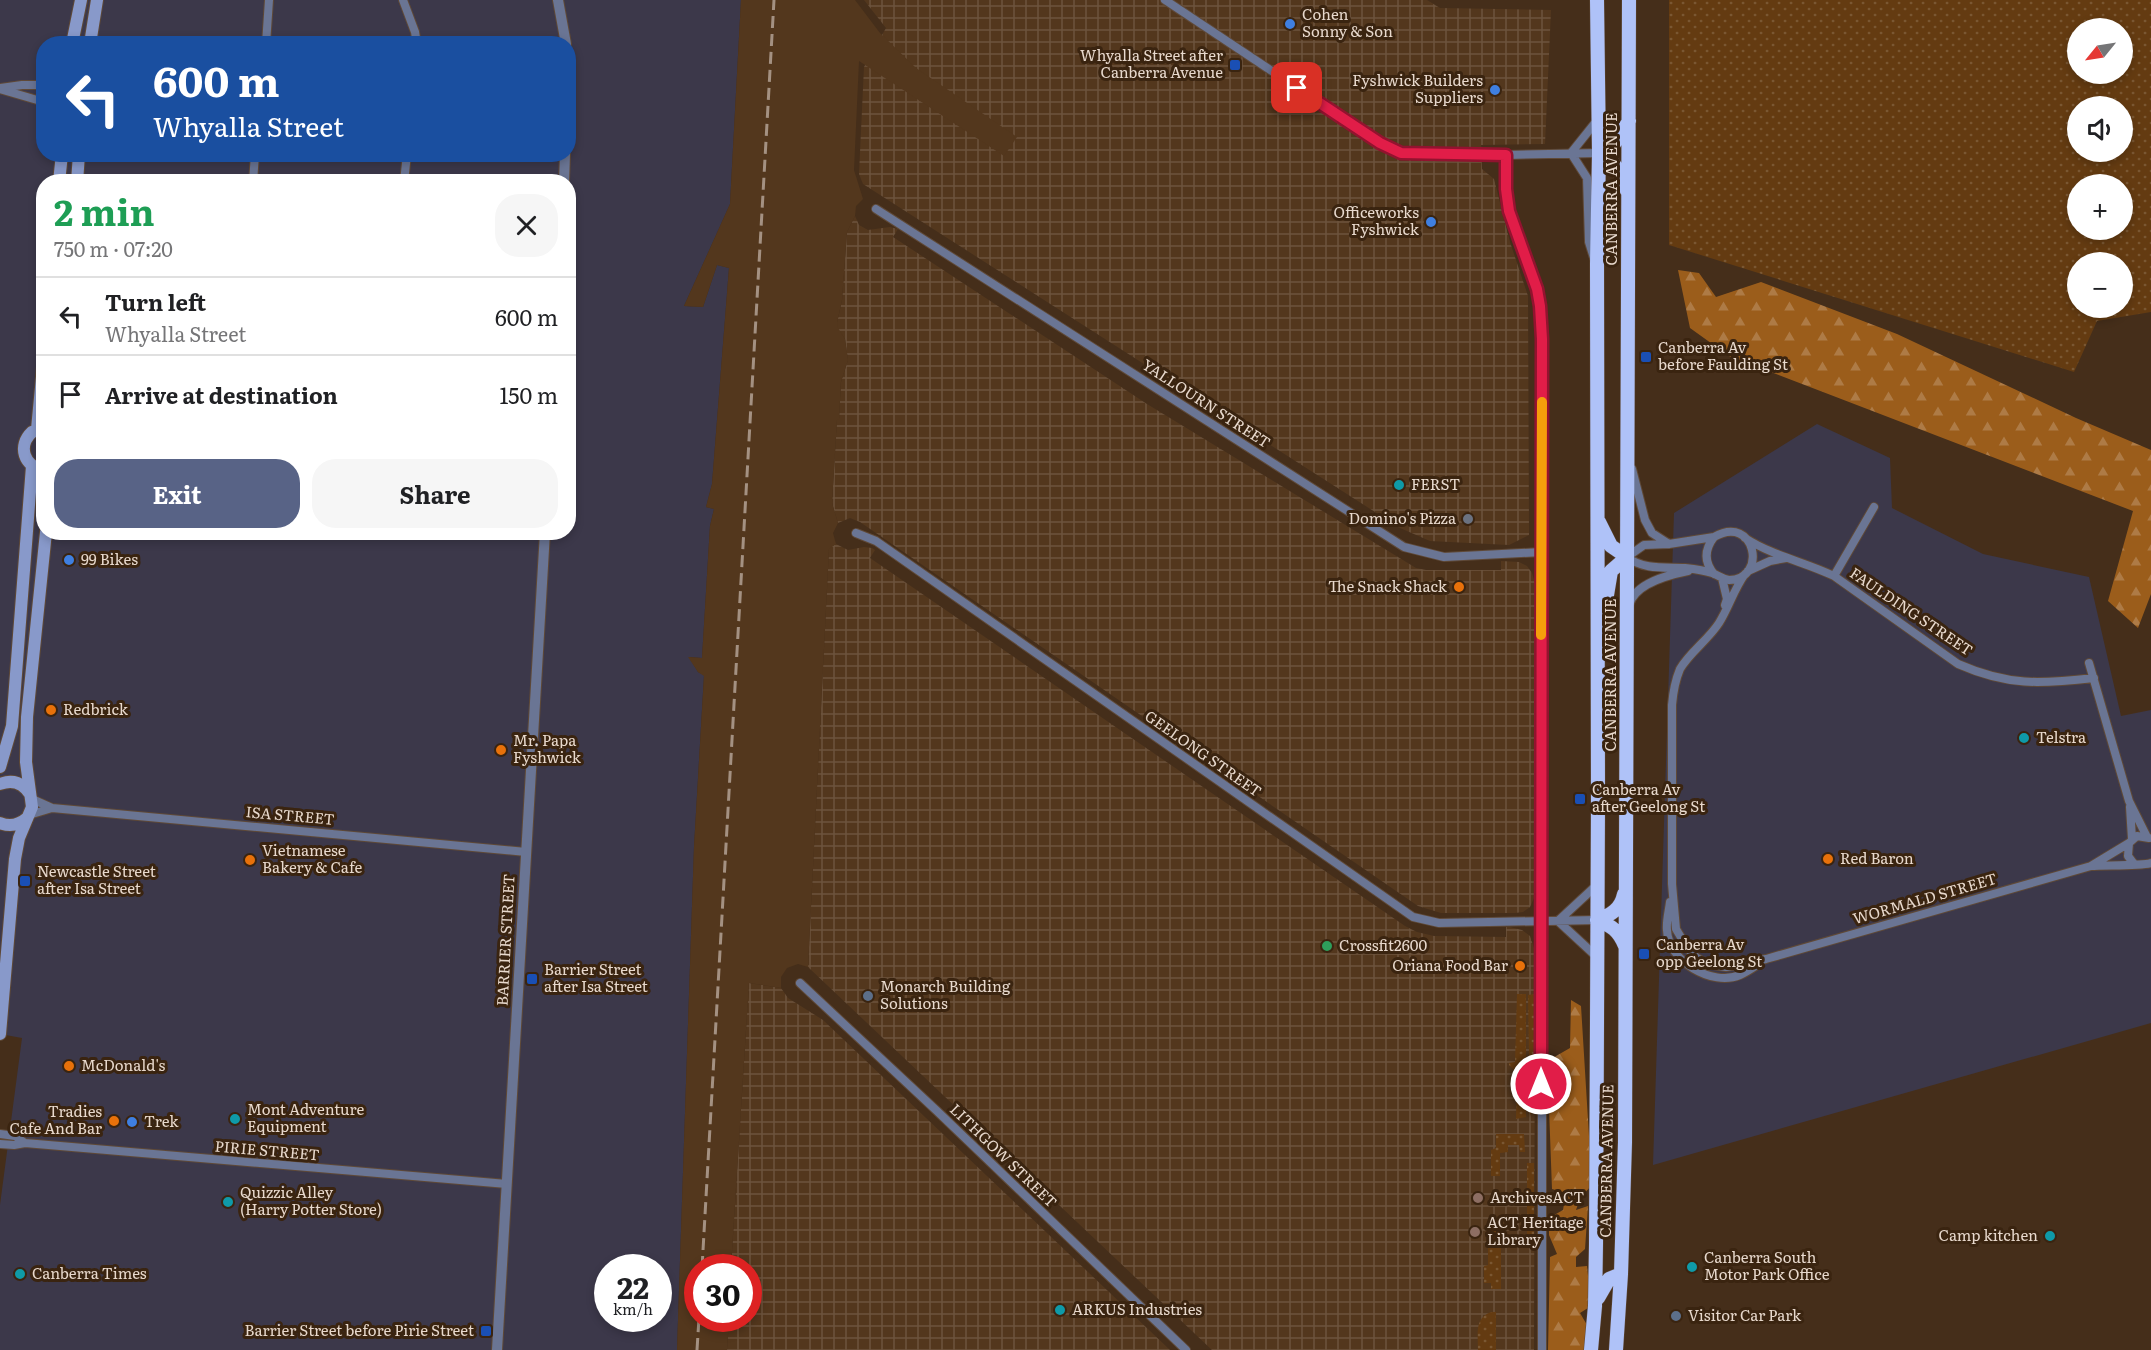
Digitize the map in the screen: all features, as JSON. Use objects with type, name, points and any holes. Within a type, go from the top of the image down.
[{"type":"highway","name":"CANBERRA AVENUE","points":[[1591,1350],[1595,1306],[1598,920],[1597,264],[1599,117],[1597,0]]},
{"type":"highway","name":"CANBERRA AVENUE","points":[[1616,1350],[1625,1142],[1629,0]]},
{"type":"highway","points":[[1599,153],[1610,150],[1629,120]]},
{"type":"highway","points":[[1599,153],[1610,158],[1616,166],[1629,195]]},
{"type":"highway","points":[[1597,516],[1611,546],[1627,557],[1611,571],[1597,663]]},
{"type":"highway","points":[[1598,920],[1612,914],[1619,906],[1623,900],[1627,882]]},
{"type":"highway","points":[[1598,920],[1612,925],[1620,934],[1626,949]]},
{"type":"highway","points":[[1596,1244],[1610,1270],[1621,1274]]},
{"type":"highway","points":[[1595,1306],[1607,1280],[1621,1274]]},
{"type":"main road","points":[[74,36],[81,0]]},
{"type":"main road","points":[[91,36],[97,0]]},
{"type":"main road","points":[[36,431],[28,436],[23,446],[25,458],[36,466]]},
{"type":"main road","points":[[0,767],[12,726],[36,488]]},
{"type":"main road","points":[[0,1034],[15,859],[28,816],[31,797],[26,762],[27,717],[45,540]]},
{"type":"main road","points":[[0,784],[17,783],[24,786],[31,797]]},
{"type":"main road","points":[[0,823],[12,825],[20,823],[28,816]]},
{"type":"street","points":[[267,36],[269,0]]},
{"type":"street","points":[[403,0],[416,36]]},
{"type":"street","points":[[558,0],[565,36]]},
{"type":"street","points":[[1165,0],[1380,143],[1401,153],[1506,155],[1599,153]]},
{"type":"street","points":[[0,88],[36,85]]},
{"type":"street","points":[[0,88],[36,99]]},
{"type":"street","name":"CANBERRA AVENUE","points":[[1572,153],[1599,117]]},
{"type":"street","points":[[1572,153],[1587,178],[1589,242],[1597,264]]},
{"type":"street","points":[[1506,155],[1506,189],[1509,211],[1530,268],[1540,306],[1542,1350]]},
{"type":"street","name":"YALLOURN STREET","points":[[876,209],[1404,547],[1444,557],[1542,552]]},
{"type":"street","points":[[1627,448],[1645,520],[1652,533],[1669,544]]},
{"type":"street","points":[[1834,576],[1874,507]]},
{"type":"street","points":[[1747,572],[1753,560],[1753,552],[1745,538],[1737,533],[1729,532],[1714,537],[1669,544],[1644,545],[1627,557],[1634,563],[1644,566],[1697,569],[1718,576],[1738,578],[1770,561],[1786,558]]},
{"type":"street","name":"GEELONG STREET","points":[[856,533],[876,541],[1413,917],[1439,923],[1598,920]]},
{"type":"street","points":[[1714,537],[1706,552],[1706,560],[1709,568],[1718,576]]},
{"type":"street","name":"FAULDING STREET","points":[[1745,538],[1786,558],[1818,568],[1834,576],[1958,664],[1978,673],[2026,682],[2094,678]]},
{"type":"street","name":"BARRIER STREET","points":[[498,1350],[544,540]]},
{"type":"street","points":[[1627,626],[1629,602],[1638,591],[1678,573],[1697,569]]},
{"type":"street","name":"WORMALD STREET","points":[[1747,572],[1738,584],[1721,620],[1709,638],[1681,668],[1674,686],[1672,705],[1672,884],[1676,928],[1680,939],[1696,958],[1707,964],[1726,967],[1766,959],[2091,866],[2134,864],[2142,866],[2151,863]]},
{"type":"street","name":"WORMALD STREET","points":[[1718,576],[1727,599],[1721,620]]},
{"type":"street","points":[[2089,663],[2129,801],[2150,838]]},
{"type":"street","name":"ISA STREET","points":[[31,797],[52,808],[526,852]]},
{"type":"street","points":[[2129,801],[2128,856],[2134,864]]},
{"type":"street","name":"ISA STREET","points":[[28,816],[52,808]]},
{"type":"street","name":"WORMALD STREET","points":[[2091,866],[2130,841],[2142,836],[2150,838]]},
{"type":"street","points":[[1597,957],[1558,921],[1598,884]]},
{"type":"street","name":"LITHGOW STREET","points":[[800,983],[1186,1350]]},
{"type":"street","name":"PIRIE STREET","points":[[0,1134],[15,1136],[25,1143]]},
{"type":"street","name":"PIRIE STREET","points":[[0,1144],[25,1143],[507,1184]]},
{"type":"shaded area","points":[[0,0],[741,0],[730,204],[684,306],[703,307],[717,265],[729,268],[712,484],[706,507],[714,509],[710,526],[702,658],[689,657],[698,672],[704,675],[694,847],[677,1350],[0,1350],[0,1205],[22,1038],[0,1034]]},
{"type":"shaded area","points":[[741,0],[855,0],[880,33],[916,68],[1017,137],[1004,156],[859,61],[854,170],[863,199],[856,206],[855,216],[847,232],[842,300],[837,323],[845,339],[848,360],[841,382],[839,419],[837,420],[832,503],[838,523],[833,533],[836,544],[829,549],[808,967],[798,964],[787,968],[781,977],[781,988],[749,983],[732,1254],[684,1254],[684,1332],[728,1332],[727,1350],[677,1350],[694,847],[704,676],[698,672],[688,657],[702,658],[710,526],[714,509],[706,507],[712,484],[729,268],[717,265],[703,307],[684,306],[730,204]]},
{"type":"shaded area","points":[[864,0],[1427,0],[1440,8],[1551,10],[1545,144],[1481,145],[1482,169],[1494,179],[1510,242],[1528,296],[1529,535],[1509,545],[1430,541],[1400,528],[863,184],[859,174],[864,67],[886,28]]},
{"type":"shaded area","points":[[1669,0],[2151,0],[2151,312],[2133,315],[2133,252],[2067,252],[2067,318],[2115,318],[2097,321],[2074,372],[1669,245]]},
{"type":"shaded area","points":[[855,216],[859,225],[868,230],[890,227],[898,229],[893,237],[1147,404],[1416,568],[1501,570],[1501,561],[1519,562],[1527,566],[1535,583],[1534,898],[1530,907],[1523,912],[1515,913],[1441,913],[1418,906],[860,522],[850,518],[838,523],[832,503],[837,419],[839,419],[841,382],[848,360],[845,339],[837,328],[837,323],[842,300],[847,232]]},
{"type":"shaded area","points":[[1817,424],[1890,458],[1892,508],[1983,554],[2089,577],[2121,716],[2151,710],[2151,1023],[1653,1165],[1674,513]]},
{"type":"shaded area","points":[[836,544],[848,550],[864,547],[875,550],[870,558],[1405,926],[1434,936],[1506,937],[1506,927],[1510,927],[1522,930],[1530,936],[1535,951],[1534,1350],[1212,1350],[808,967],[829,548]]},
{"type":"shaded area","points":[[749,983],[781,988],[788,998],[823,1020],[1170,1350],[727,1350],[728,1332],[762,1332],[762,1254],[732,1254]]},
{"type":"shaded area","points":[[1517,994],[1526,994],[1526,1117],[1516,1119],[1517,1073],[1509,1063],[1515,1062]]},
{"type":"shaded area","points":[[1535,994],[1534,1107],[1530,1116],[1528,995]]},
{"type":"shaded area","points":[[1496,1134],[1524,1134],[1525,1152],[1520,1152],[1519,1145],[1508,1145],[1508,1152],[1500,1153],[1500,1176],[1491,1176],[1491,1150],[1496,1148]]},
{"type":"shaded area","points":[[1527,1163],[1534,1163],[1534,1241],[1527,1241]]},
{"type":"shaded area","points":[[1501,1220],[1501,1289],[1491,1289],[1491,1283],[1484,1283],[1484,1266],[1488,1265],[1491,1221]]},
{"type":"shaded area","points":[[1491,1312],[1496,1312],[1496,1350],[1478,1350],[1479,1323]]},
{"type":"green space","points":[[1678,270],[1699,273],[1716,297],[1761,282],[1897,334],[2076,418],[2151,450],[2151,594],[2138,628],[2108,601],[2133,511],[1729,356],[1690,328]]},
{"type":"green space","points":[[1571,1000],[1581,1006],[1592,1185],[1580,1198],[1576,1210],[1588,1206],[1585,1249],[1576,1257],[1576,1267],[1587,1266],[1591,1306],[1580,1313],[1587,1325],[1584,1350],[1548,1350],[1550,1257],[1557,1254],[1549,1235],[1549,1218],[1563,1210],[1566,1193],[1552,1189],[1549,1108],[1557,1094],[1558,1087],[1548,1075],[1549,1060],[1570,1048]]},
{"type":"railway","points":[[703,1254],[774,0]]},
{"type":"railway","points":[[697,1350],[698,1332]]},
{"type":"slow traffic","points":[[1541,635],[1542,402]]},
{"type":"place","name":"Cohen Sonny & Son","points":[[1290,24]]},
{"type":"place","name":"Whyalla Street after Canberra Avenue","points":[[1235,65]]},
{"type":"place","name":"Fyshwick Builders Suppliers","points":[[1495,90]]},
{"type":"place","name":"Officeworks Fyshwick","points":[[1431,222]]},
{"type":"place","name":"Canberra Av before Faulding St","points":[[1646,357]]},
{"type":"place","name":"FERST","points":[[1399,485]]},
{"type":"place","name":"Domino's Pizza","points":[[1468,519]]},
{"type":"place","name":"99 Bikes","points":[[69,560]]},
{"type":"place","name":"The Snack Shack","points":[[1459,587]]},
{"type":"place","name":"Redbrick","points":[[51,710]]},
{"type":"place","name":"Telstra","points":[[2024,738]]},
{"type":"place","name":"Mr. Papa Fyshwick","points":[[501,750]]},
{"type":"place","name":"Canberra Av after Geelong St","points":[[1580,799]]},
{"type":"place","name":"Red Baron","points":[[1828,859]]},
{"type":"place","name":"Vietnamese Bakery & Cafe","points":[[250,860]]},
{"type":"place","name":"Newcastle Street after Isa Street","points":[[25,881]]},
{"type":"place","name":"Crossfit2600","points":[[1327,946]]},
{"type":"place","name":"Canberra Av opp Geelong St","points":[[1644,954]]},
{"type":"place","name":"Oriana Food Bar","points":[[1520,966]]},
{"type":"place","name":"Barrier Street after Isa Street","points":[[532,979]]},
{"type":"place","name":"Monarch Building Solutions","points":[[868,996]]},
{"type":"place","name":"McDonald's","points":[[69,1066]]},
{"type":"place","name":"Mont Adventure Equipment","points":[[235,1119]]},
{"type":"place","name":"Tradies Cafe And Bar","points":[[114,1121]]},
{"type":"place","name":"Trek","points":[[132,1122]]},
{"type":"place","name":"ArchivesACT","points":[[1478,1198]]},
{"type":"place","name":"Quizzic Alley (Harry Potter Store)","points":[[228,1202]]},
{"type":"place","name":"ACT Heritage Library","points":[[1475,1232]]},
{"type":"place","name":"Camp kitchen","points":[[2050,1236]]},
{"type":"place","name":"Canberra South Motor Park Office","points":[[1692,1267]]},
{"type":"place","name":"Canberra Times","points":[[20,1274]]},
{"type":"place","name":"ARKUS Industries","points":[[1060,1310]]},
{"type":"place","name":"Visitor Car Park","points":[[1676,1316]]},
{"type":"place","name":"Barrier Street before Pirie Street","points":[[486,1331]]},
{"type":"route","points":[[1297,88],[1380,143],[1401,153],[1506,155],[1506,189],[1509,211],[1537,289],[1542,339],[1541,1084]]}]
